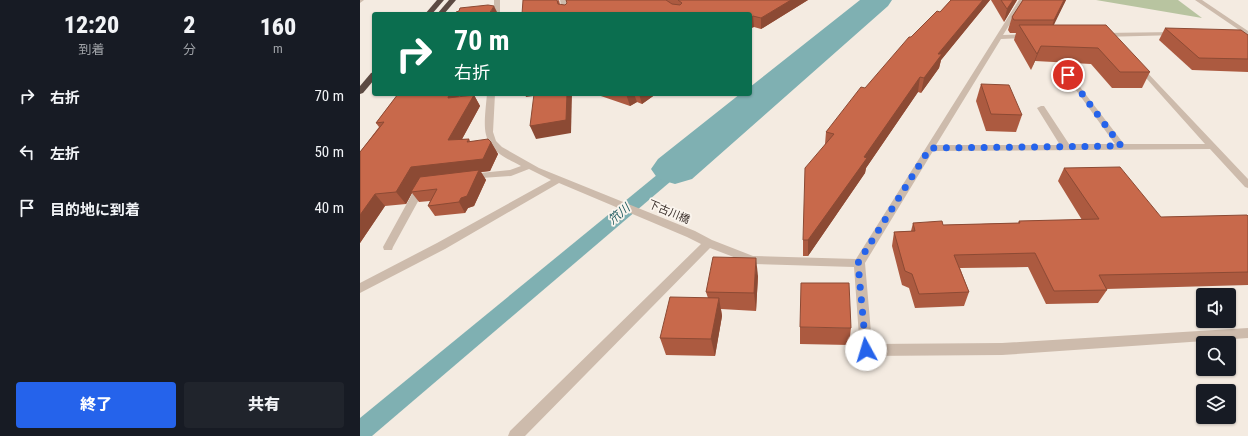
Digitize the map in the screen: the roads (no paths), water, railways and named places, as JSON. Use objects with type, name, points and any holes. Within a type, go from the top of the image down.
[{"type":"highway","points":[[430,12],[441,0]]},
{"type":"highway","points":[[442,12],[453,0]]},
{"type":"highway","points":[[360,91],[372,77]]},
{"type":"highway","points":[[360,101],[372,88]]},
{"type":"street","points":[[497,0],[497,12]]},
{"type":"street","points":[[563,0],[566,12]]},
{"type":"street","points":[[1022,0],[858,263],[866,350],[1002,349],[1248,333]]},
{"type":"street","points":[[1198,0],[1247,33]]},
{"type":"street","points":[[1234,33],[1247,33]]},
{"type":"street","points":[[1093,35],[1112,38],[1180,34]]},
{"type":"street","points":[[999,36],[1038,36]]},
{"type":"street","points":[[1136,64],[1248,185]]},
{"type":"street","points":[[1068,75],[1121,146]]},
{"type":"street","name":"下古川橋","points":[[491,96],[489,131],[492,141],[499,149],[529,166],[691,234],[708,243],[752,260],[858,263]]},
{"type":"street","points":[[1041,108],[1066,147]]},
{"type":"street","points":[[930,148],[1212,146]]},
{"type":"street","points":[[460,179],[511,173],[529,166]]},
{"type":"street","points":[[360,288],[441,246],[559,179]]},
{"type":"street","points":[[388,247],[423,182],[430,182]]},
{"type":"street","points":[[515,436],[708,243]]},
{"type":"water","points":[[724,120],[738,124],[372,436],[360,436],[360,418]]},
{"type":"waterway","name":"笊川","points":[[675,169],[878,0]]}]
